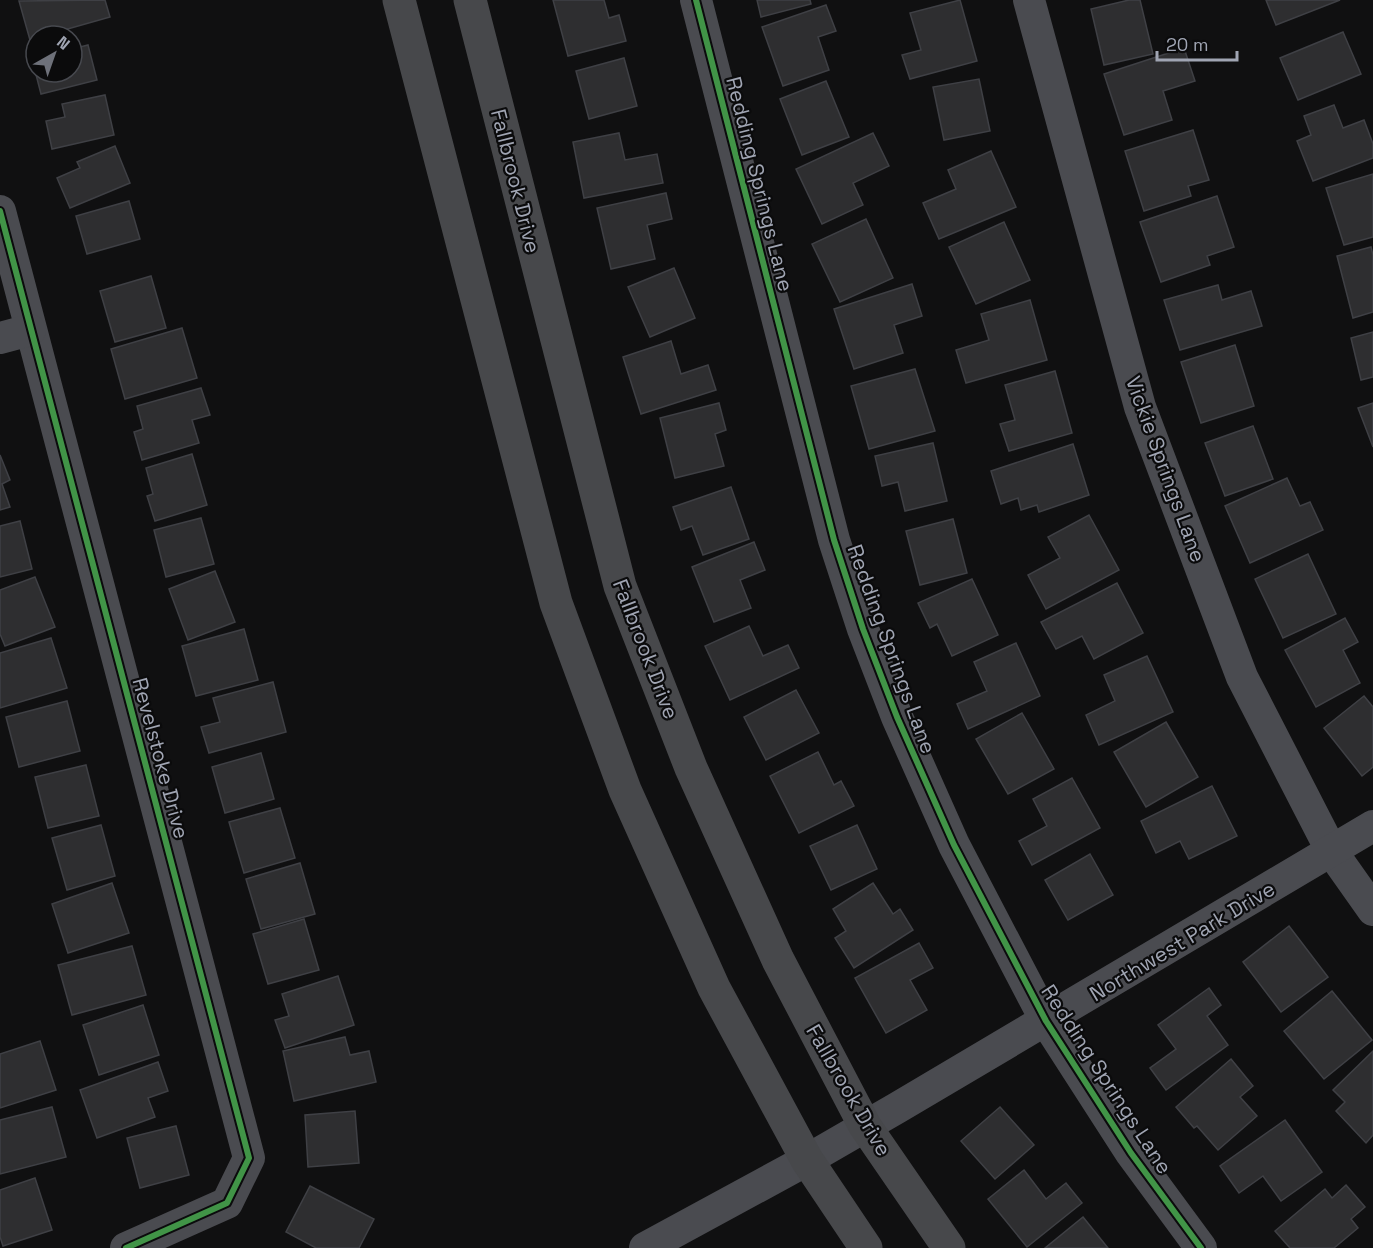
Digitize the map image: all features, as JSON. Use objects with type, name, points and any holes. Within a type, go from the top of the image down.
[{"type":"main road","points":[[399,0],[556,603],[625,790],[714,988],[807,1160],[866,1248]]},
{"type":"main road","name":"Fallbrook Drive","points":[[470,0],[620,586],[691,768],[778,960],[865,1126],[949,1248]]},
{"type":"street","name":"Redding Springs Lane","points":[[696,0],[831,528],[863,629],[897,717],[954,845],[1046,1021],[1131,1153],[1201,1248]]},
{"type":"street","name":"Vickie Springs Lane","points":[[1029,0],[1140,407],[1242,677],[1332,852],[1373,910]]},
{"type":"street","name":"Revelstoke Drive","points":[[0,211],[249,1158],[227,1203],[126,1248]]},
{"type":"street","points":[[0,338],[30,330]]},
{"type":"street","name":"Northwest Park Drive","points":[[645,1248],[807,1160],[1373,826]]},
{"type":"building","points":[[105,0],[110,17],[84,24],[25,24],[19,1]]},
{"type":"building","points":[[553,0],[604,0],[609,18],[619,15],[626,41],[568,56]]},
{"type":"building","points":[[757,0],[810,0],[811,4],[761,17]]},
{"type":"building","points":[[960,0],[977,61],[910,79],[902,55],[921,50],[910,13]]},
{"type":"building","points":[[1129,0],[1140,0],[1153,54],[1104,65],[1091,9]]},
{"type":"building","points":[[1266,0],[1340,0],[1276,25]]},
{"type":"building","points":[[826,5],[836,31],[818,37],[829,70],[783,86],[762,27]]},
{"type":"building","points":[[1343,32],[1361,74],[1298,100],[1280,58]]},
{"type":"building","points":[[88,45],[97,80],[84,83],[84,46]]},
{"type":"building","points":[[1184,48],[1195,81],[1163,91],[1172,120],[1124,135],[1104,74]]},
{"type":"building","points":[[624,58],[637,106],[589,119],[576,71]]},
{"type":"building","points":[[979,79],[990,131],[944,140],[933,87]]},
{"type":"building","points":[[826,81],[849,137],[802,155],[780,99]]},
{"type":"building","points":[[38,84],[81,84],[41,94]]},
{"type":"building","points":[[105,95],[114,135],[52,149],[46,121],[65,117],[62,104]]},
{"type":"building","points":[[1334,105],[1343,128],[1364,120],[1373,144],[1373,158],[1313,181],[1297,141],[1311,135],[1304,116]]},
{"type":"building","points":[[1193,130],[1209,180],[1188,186],[1191,196],[1144,211],[1125,151]]},
{"type":"building","points":[[619,133],[625,160],[657,154],[663,183],[584,198],[573,142]]},
{"type":"building","points":[[873,133],[889,166],[853,183],[863,205],[822,224],[796,169]]},
{"type":"building","points":[[115,146],[130,183],[70,208],[57,178],[80,168],[77,162]]},
{"type":"building","points":[[991,151],[1016,207],[939,239],[923,203],[956,189],[948,170]]},
{"type":"building","points":[[1373,174],[1373,237],[1344,245],[1326,188]]},
{"type":"building","points":[[666,193],[672,219],[647,225],[655,259],[611,269],[597,208]]},
{"type":"building","points":[[1217,196],[1234,247],[1207,256],[1210,265],[1161,282],[1140,222]]},
{"type":"building","points":[[129,201],[140,239],[87,254],[76,216]]},
{"type":"building","points":[[866,219],[893,278],[840,302],[812,244]]},
{"type":"building","points":[[1004,222],[1030,280],[976,304],[949,247]]},
{"type":"building","points":[[1371,247],[1373,312],[1353,318],[1337,256]]},
{"type":"building","points":[[674,268],[695,318],[650,337],[628,287]]},
{"type":"building","points":[[151,276],[166,328],[115,342],[100,291]]},
{"type":"building","points":[[912,284],[922,316],[894,325],[903,353],[854,369],[834,309]]},
{"type":"building","points":[[1218,285],[1222,300],[1251,291],[1262,326],[1180,350],[1164,300]]},
{"type":"building","points":[[1030,300],[1047,360],[966,383],[956,350],[989,340],[981,314]]},
{"type":"building","points":[[182,328],[197,378],[125,399],[111,349]]},
{"type":"building","points":[[1373,332],[1373,377],[1361,380],[1351,338]]},
{"type":"building","points":[[671,341],[681,374],[708,365],[716,390],[641,414],[623,357]]},
{"type":"building","points":[[1235,345],[1254,406],[1201,423],[1181,362]]},
{"type":"building","points":[[915,369],[935,431],[869,449],[851,386]]},
{"type":"building","points":[[1055,371],[1072,433],[1009,451],[1000,424],[1015,420],[1005,385]]},
{"type":"building","points":[[201,388],[210,415],[192,420],[199,443],[142,460],[134,432],[143,429],[137,406]]},
{"type":"building","points":[[719,403],[726,430],[715,434],[724,466],[675,478],[660,418]]},
{"type":"building","points":[[1373,403],[1373,447],[1358,408]]},
{"type":"building","points":[[1253,426],[1273,479],[1225,496],[1205,443]]},
{"type":"building","points":[[933,443],[947,501],[905,511],[898,482],[882,486],[875,456]]},
{"type":"building","points":[[1073,444],[1089,495],[1039,512],[1037,505],[1021,510],[1018,498],[1001,504],[991,471]]},
{"type":"building","points":[[192,454],[207,505],[155,521],[147,496],[153,494],[146,468]]},
{"type":"building","points":[[0,455],[10,480],[2,484],[10,507],[0,510]]},
{"type":"building","points":[[1287,478],[1300,506],[1310,502],[1323,530],[1250,563],[1225,506]]},
{"type":"building","points":[[731,487],[749,539],[703,555],[692,526],[681,530],[673,507]]},
{"type":"building","points":[[1089,515],[1119,570],[1046,609],[1028,575],[1060,558],[1048,537]]},
{"type":"building","points":[[201,518],[214,564],[166,577],[154,530]]},
{"type":"building","points":[[953,519],[967,573],[920,585],[906,531]]},
{"type":"building","points":[[20,521],[32,569],[0,577],[0,526]]},
{"type":"building","points":[[754,542],[765,570],[740,580],[751,608],[714,622],[692,567]]},
{"type":"building","points":[[1308,554],[1336,614],[1283,638],[1255,579]]},
{"type":"building","points":[[215,571],[235,622],[188,640],[169,589]]},
{"type":"building","points":[[35,577],[55,627],[5,646],[0,634],[0,590]]},
{"type":"building","points":[[972,579],[998,635],[952,656],[937,624],[930,628],[918,603]]},
{"type":"building","points":[[1117,583],[1143,633],[1094,659],[1082,636],[1056,649],[1041,622]]},
{"type":"building","points":[[1345,618],[1358,642],[1343,650],[1360,683],[1316,707],[1285,650]]},
{"type":"building","points":[[749,626],[763,656],[788,645],[799,668],[730,700],[705,646]]},
{"type":"building","points":[[244,629],[258,680],[196,696],[182,646]]},
{"type":"building","points":[[51,638],[67,688],[0,708],[0,653]]},
{"type":"building","points":[[1016,643],[1040,696],[968,729],[957,704],[987,691],[974,662]]},
{"type":"building","points":[[1147,656],[1173,712],[1099,745],[1086,715],[1115,701],[1104,675]]},
{"type":"building","points":[[273,682],[286,732],[209,753],[201,727],[220,722],[213,698]]},
{"type":"building","points":[[796,690],[819,733],[766,760],[744,717]]},
{"type":"building","points":[[1364,696],[1373,707],[1373,767],[1362,776],[1324,728]]},
{"type":"building","points":[[67,701],[80,751],[19,767],[6,717]]},
{"type":"building","points":[[1022,713],[1054,769],[1008,794],[976,739]]},
{"type":"building","points":[[1166,722],[1198,777],[1146,807],[1114,752]]},
{"type":"building","points":[[818,752],[834,785],[841,781],[854,806],[799,833],[770,776]]},
{"type":"building","points":[[261,753],[274,799],[225,813],[212,767]]},
{"type":"building","points":[[86,765],[99,816],[48,828],[35,777]]},
{"type":"building","points":[[1072,778],[1100,828],[1032,865],[1019,841],[1047,826],[1033,799]]},
{"type":"building","points":[[1212,786],[1237,836],[1189,859],[1180,841],[1156,853],[1141,821]]},
{"type":"building","points":[[280,808],[295,858],[244,873],[229,822]]},
{"type":"building","points":[[101,825],[115,876],[67,890],[52,838]]},
{"type":"building","points":[[857,825],[877,869],[831,890],[810,846]]},
{"type":"building","points":[[1090,854],[1113,895],[1068,920],[1045,880]]},
{"type":"building","points":[[300,863],[315,914],[261,929],[246,879]]},
{"type":"building","points":[[112,883],[129,933],[68,953],[52,904]]},
{"type":"building","points":[[873,883],[893,914],[900,909],[913,930],[854,968],[835,938],[846,931],[833,909]]},
{"type":"building","points":[[304,919],[319,970],[268,984],[253,934]]},
{"type":"building","points":[[1289,926],[1328,977],[1281,1012],[1243,962]]},
{"type":"building","points":[[919,943],[933,968],[910,980],[927,1010],[886,1033],[855,978]]},
{"type":"building","points":[[132,946],[146,995],[72,1015],[58,965]]},
{"type":"building","points":[[338,976],[354,1025],[285,1048],[275,1020],[289,1016],[282,994]]},
{"type":"building","points":[[1209,988],[1221,1005],[1207,1016],[1228,1045],[1166,1090],[1150,1068],[1176,1049],[1158,1025]]},
{"type":"building","points":[[1332,991],[1372,1040],[1324,1079],[1284,1031]]},
{"type":"building","points":[[143,1005],[159,1055],[99,1075],[83,1025]]},
{"type":"building","points":[[345,1037],[350,1055],[369,1051],[376,1082],[294,1101],[283,1051]]},
{"type":"building","points":[[40,1041],[56,1090],[0,1108],[0,1054]]},
{"type":"building","points":[[1373,1051],[1373,1135],[1366,1143],[1336,1111],[1345,1102],[1333,1090]]},
{"type":"building","points":[[1231,1059],[1253,1086],[1240,1097],[1257,1116],[1218,1150],[1176,1107]]},
{"type":"building","points":[[158,1062],[168,1091],[148,1098],[155,1117],[97,1138],[80,1090]]},
{"type":"building","points":[[52,1107],[66,1157],[0,1174],[0,1120]]},
{"type":"building","points":[[1000,1107],[1034,1145],[995,1179],[961,1141]]},
{"type":"building","points":[[355,1111],[359,1163],[308,1167],[305,1115]]},
{"type":"building","points":[[1285,1120],[1322,1172],[1281,1201],[1263,1176],[1239,1193],[1220,1166]]},
{"type":"building","points":[[176,1126],[189,1175],[140,1188],[127,1138]]},
{"type":"building","points":[[1024,1170],[1046,1199],[1066,1183],[1082,1203],[1027,1247],[988,1199]]},
{"type":"building","points":[[35,1178],[52,1230],[3,1246],[0,1237],[0,1190]]},
{"type":"building","points":[[1346,1185],[1365,1207],[1351,1219],[1358,1228],[1334,1248],[1290,1248],[1275,1231],[1325,1189],[1332,1198]]},
{"type":"building","points":[[310,1186],[374,1219],[359,1248],[316,1248],[286,1232]]},
{"type":"building","points":[[1083,1217],[1108,1248],[1045,1248]]},
{"type":"cycle path","points":[[696,0],[834,540],[863,629],[897,717],[954,845],[1046,1021],[1131,1153],[1201,1248]]},
{"type":"cycle path","points":[[0,211],[249,1158],[227,1203],[126,1248]]}]
